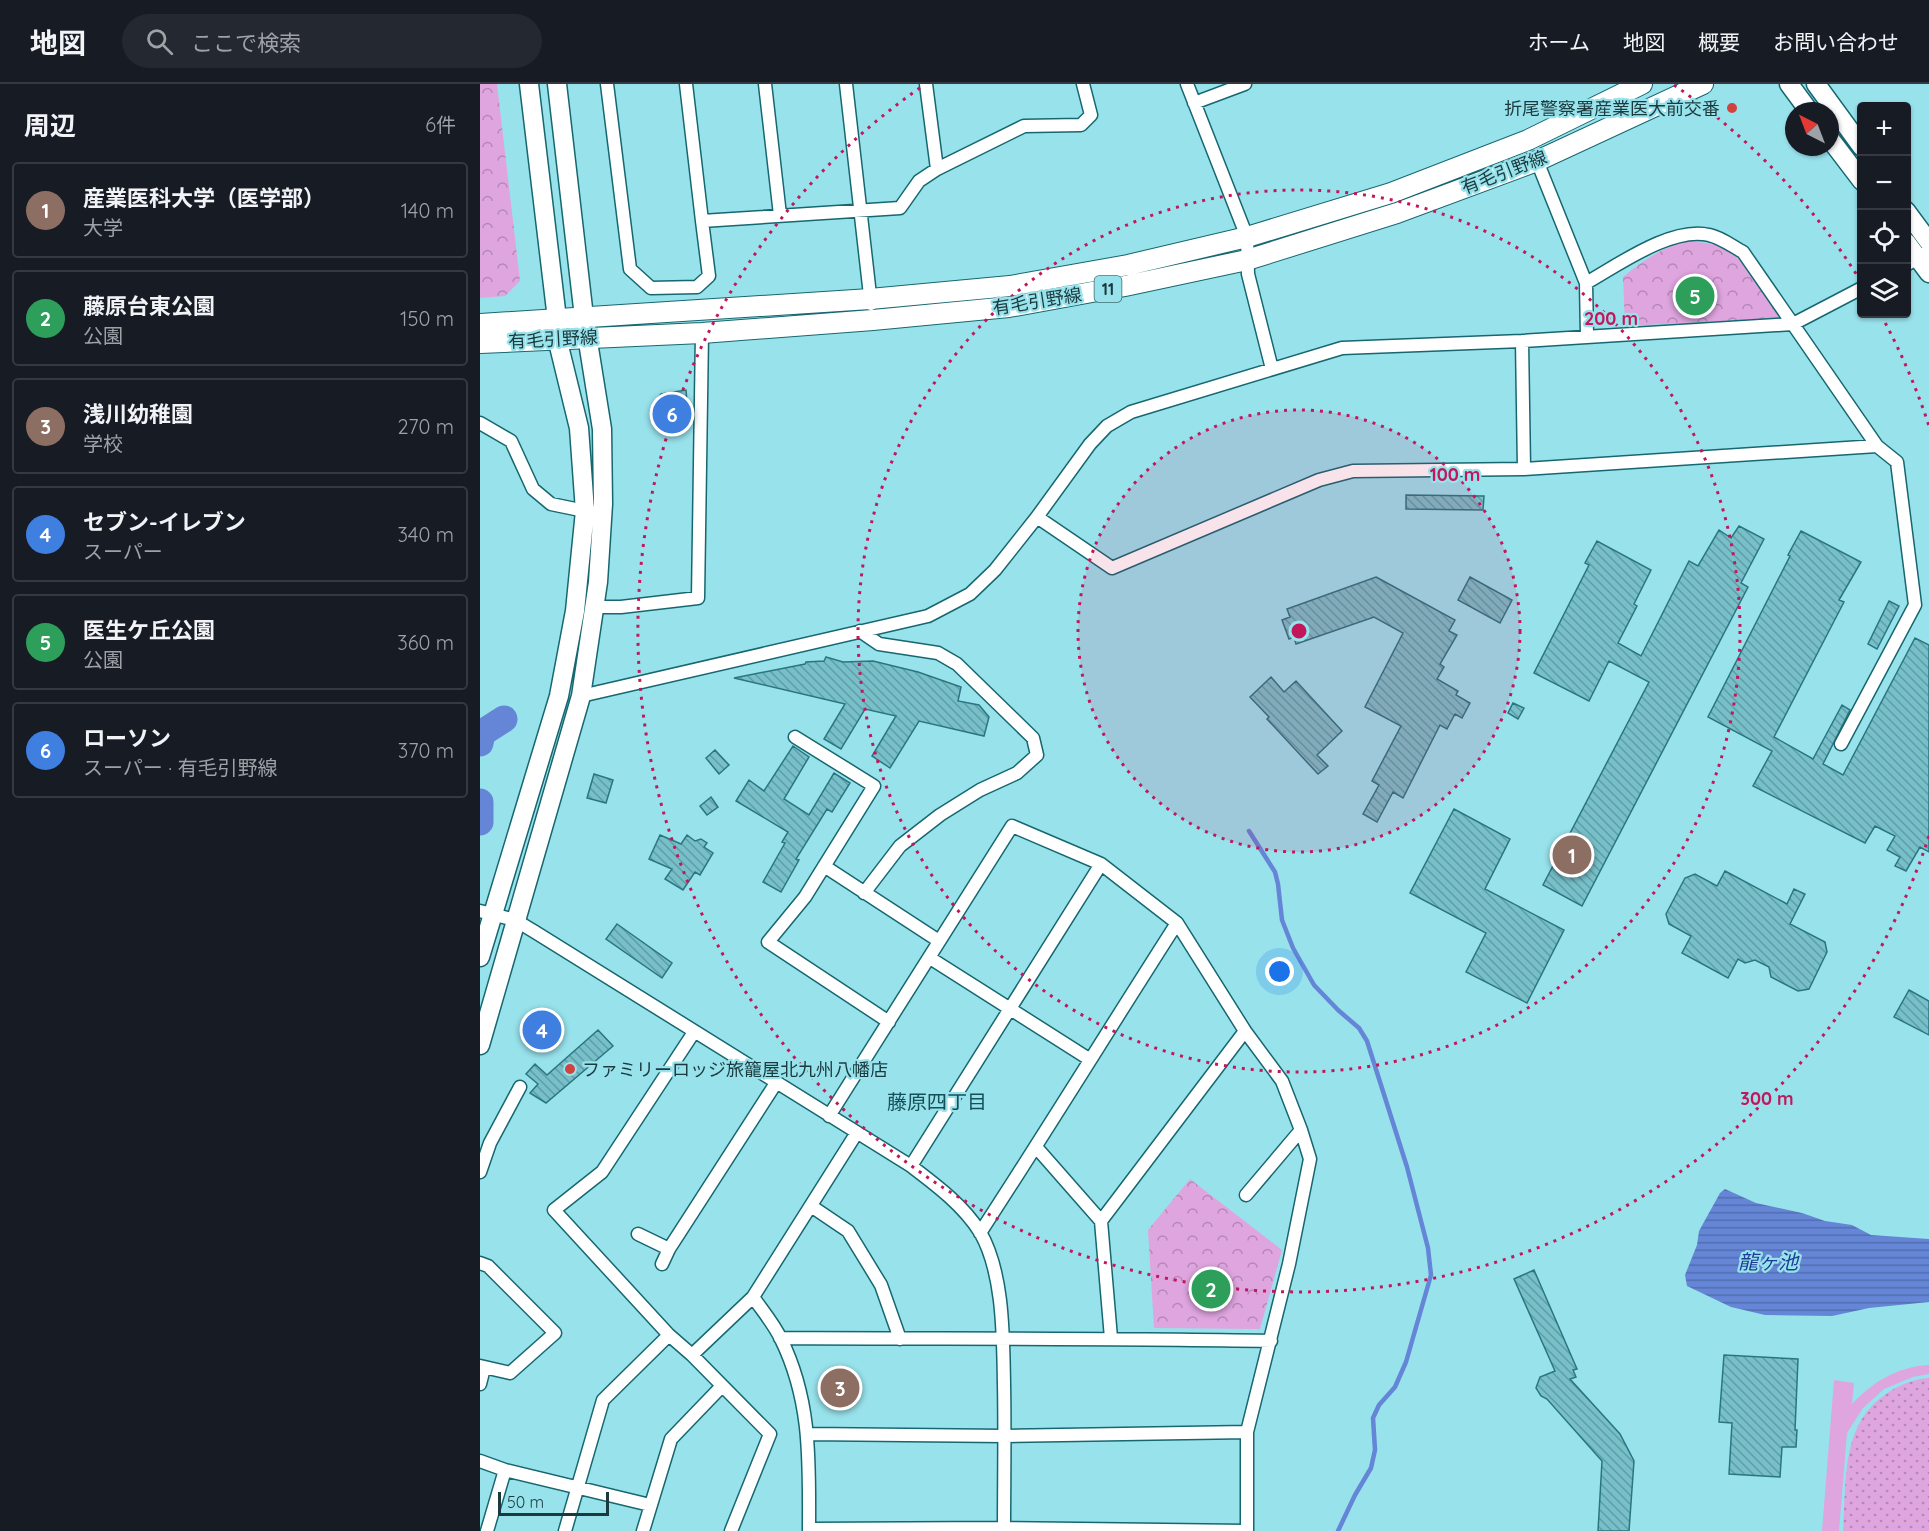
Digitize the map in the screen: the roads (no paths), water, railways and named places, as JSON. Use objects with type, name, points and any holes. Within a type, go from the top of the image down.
[{"type":"main road","name":"有毛引野線","points":[[480,343],[557,329],[584,317],[870,299],[1010,286],[1128,265],[1247,237],[1391,193],[1518,144],[1642,84]]},
{"type":"main road","name":"有毛引野線","points":[[480,324],[557,329],[588,337],[702,333],[1009,307],[1125,286],[1247,260],[1397,213],[1537,161],[1703,84]]},
{"type":"street","points":[[480,957],[486,912],[559,696],[575,611],[585,511],[579,428],[557,329],[529,84]]},
{"type":"street","points":[[480,1045],[581,696],[598,582],[603,504],[602,429],[584,317],[557,84]]},
{"type":"street","points":[[607,84],[630,269],[651,288],[697,287],[709,276],[686,84]]},
{"type":"street","points":[[765,84],[780,215]]},
{"type":"street","points":[[846,84],[873,320]]},
{"type":"street","points":[[926,84],[937,169]]},
{"type":"street","points":[[702,221],[900,208],[919,181],[937,169],[1024,126],[1081,125],[1091,114],[1083,84]]},
{"type":"street","points":[[1186,84],[1247,237],[1248,274],[1272,369]]},
{"type":"street","points":[[1194,103],[1245,84]]},
{"type":"street","points":[[1789,84],[1802,102]]},
{"type":"street","points":[[1816,84],[1857,140]]},
{"type":"street","points":[[1839,151],[1857,174]]},
{"type":"street","points":[[1537,161],[1586,283],[1587,337]]},
{"type":"street","points":[[1911,218],[1929,242]]},
{"type":"street","points":[[1586,283],[1649,248],[1680,235],[1709,235],[1743,252],[1877,446],[1897,462],[1915,605],[1841,744]]},
{"type":"street","points":[[1911,249],[1921,262]]},
{"type":"street","points":[[581,696],[928,616],[970,594],[994,570],[1037,517],[1090,444],[1107,426],[1131,412],[1342,348],[1522,341],[1793,324],[1857,291]]},
{"type":"street","points":[[594,607],[621,607],[698,598],[702,333]]},
{"type":"street","points":[[1522,341],[1524,469]]},
{"type":"street","points":[[480,423],[511,441],[533,489],[551,504],[585,511]]},
{"type":"street","points":[[1037,517],[1112,568],[1319,480],[1353,471],[1524,469],[1877,446]]},
{"type":"street","points":[[860,631],[879,644],[938,653],[957,664],[1033,738],[1037,755],[1017,773],[980,790],[940,815],[900,846],[864,893]]},
{"type":"street","points":[[795,737],[874,786],[805,897],[768,942],[889,1022]]},
{"type":"street","points":[[753,1296],[780,1338],[799,1386],[808,1434],[809,1530],[1247,1531],[1247,1432],[1289,1264],[1310,1159],[1282,1081],[1245,1031],[1177,923],[1101,864],[1012,826],[829,1116]]},
{"type":"street","points":[[911,1166],[1101,864]]},
{"type":"street","points":[[824,866],[939,941]]},
{"type":"street","points":[[486,912],[515,920],[856,1134],[911,1166],[946,1191],[980,1233],[997,1275],[1003,1340],[1004,1529]]},
{"type":"street","points":[[980,1233],[1177,923]]},
{"type":"street","points":[[930,958],[1089,1059]]},
{"type":"street","points":[[1101,1221],[1245,1031]]},
{"type":"street","points":[[694,1032],[603,1172],[554,1210],[669,1335],[692,1355],[770,1434],[731,1531]]},
{"type":"street","points":[[662,1264],[669,1249],[776,1083]]},
{"type":"street","points":[[480,1172],[490,1143],[520,1086]]},
{"type":"street","points":[[1246,1195],[1301,1130]]},
{"type":"street","points":[[692,1355],[753,1296],[856,1134]]},
{"type":"street","points":[[1036,1147],[1101,1221],[1111,1338]]},
{"type":"street","points":[[811,1206],[848,1232],[881,1285],[900,1339]]},
{"type":"street","points":[[638,1234],[669,1249]]},
{"type":"street","points":[[480,1263],[488,1266],[555,1333],[510,1373],[482,1367],[480,1384]]},
{"type":"street","points":[[565,1531],[603,1400],[669,1335]]},
{"type":"street","points":[[780,1338],[1003,1340],[1111,1338],[1271,1341]]},
{"type":"street","points":[[643,1531],[671,1438],[722,1386]]},
{"type":"street","points":[[808,1434],[1005,1436],[1247,1432]]},
{"type":"street","points":[[480,1461],[505,1470],[650,1505]]},
{"type":"street","points":[[487,1531],[505,1470]]},
{"type":"water","name":"龍ヶ池","points":[[1725,1189],[1756,1203],[1802,1213],[1825,1221],[1852,1225],[1871,1235],[1929,1239],[1929,1302],[1869,1308],[1832,1316],[1765,1315],[1731,1307],[1687,1286],[1685,1275],[1697,1245],[1699,1231],[1720,1193]]},
{"type":"waterway","points":[[480,743],[482,733],[504,719]]},
{"type":"waterway","points":[[480,802],[480,822]]},
{"type":"waterway","points":[[1249,831],[1275,872],[1282,920],[1293,948],[1314,985],[1359,1028],[1367,1041],[1407,1167],[1428,1248],[1431,1275],[1406,1362],[1395,1387],[1379,1405],[1373,1418],[1375,1450],[1371,1468],[1338,1531]]},
{"type":"place","name":"折尾警察署産業医大前交番","points":[[1732,108]]},
{"type":"place","name":"医生ケ丘公園","points":[[1695,296]]},
{"type":"place","name":"ローソン","points":[[672,414]]},
{"type":"place","name":"産業医科大学（医学部）","points":[[1572,855]]},
{"type":"place","name":"セブン-イレブン","points":[[542,1030]]},
{"type":"place","name":"ファミリーロッジ旅籠屋北九州八幡店","points":[[570,1069]]},
{"type":"place","name":"藤原台東公園","points":[[1211,1289]]},
{"type":"place","name":"浅川幼稚園","points":[[840,1388]]},
{"type":"district","name":"藤原四丁目","points":[[937,1101]]}]
